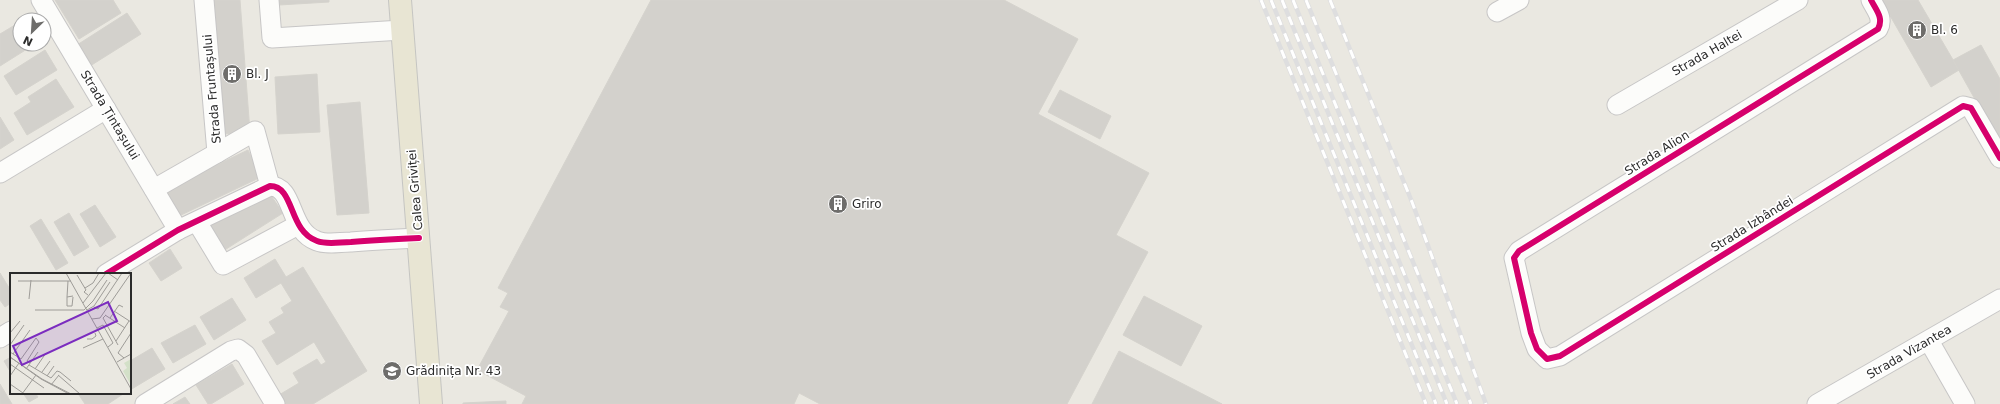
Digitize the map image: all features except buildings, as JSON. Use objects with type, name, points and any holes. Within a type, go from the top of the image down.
[{"type":"main road","name":"Calea Griviței","points":[[400,0],[431,404]]},
{"type":"street","name":"Strada Țintașului","points":[[41,0],[178,230]]},
{"type":"street","name":"Strada Fruntașului","points":[[154,189],[217,153],[204,0]]},
{"type":"street","points":[[269,0],[272,38],[402,30]]},
{"type":"street","points":[[1497,12],[1519,0]]},
{"type":"street","name":"Strada Haltei","points":[[1617,105],[1798,0]]},
{"type":"street","name":"Strada Alion","points":[[1547,358],[1536,349],[1530,333],[1514,258],[1519,251],[1878,29],[1881,24],[1880,18],[1871,0]]},
{"type":"street","name":"Strada Izbândei","points":[[1547,358],[1560,356],[1963,106],[1971,108],[2000,158]]},
{"type":"street","points":[[0,173],[106,109]]},
{"type":"street","points":[[217,153],[255,131],[270,186]]},
{"type":"street","points":[[108,273],[178,230],[270,186],[276,186],[285,192],[298,225],[310,238],[325,243],[419,238]]},
{"type":"street","points":[[197,222],[223,265],[298,225]]},
{"type":"street","name":"Strada Vizantea","points":[[1817,404],[1930,341],[2000,299]]},
{"type":"street","points":[[0,338],[10,332]]},
{"type":"street","points":[[1930,341],[1965,404]]},
{"type":"street","points":[[145,404],[231,351],[238,349],[246,355],[275,404]]},
{"type":"railway","points":[[1261,0],[1426,404]]},
{"type":"railway","points":[[1271,0],[1436,404]]},
{"type":"railway","points":[[1282,0],[1447,404]]},
{"type":"railway","points":[[1293,0],[1457,404]]},
{"type":"railway","points":[[1306,0],[1471,404]]},
{"type":"railway","points":[[1330,0],[1412,202],[1486,404]]},
{"type":"cycle path","points":[[1871,0],[1880,18],[1880,25],[1878,29],[1519,251],[1514,258],[1531,333],[1537,349],[1547,359],[1560,356],[1963,106],[1971,108],[2000,158]]},
{"type":"cycle path","points":[[108,273],[178,230],[270,186],[278,188],[284,193],[301,228],[308,236],[317,241],[334,243],[419,238]]},
{"type":"place","name":"Bl. 6","points":[[1917,30]]},
{"type":"place","name":"Bl. J","points":[[232,74]]},
{"type":"place","name":"Griro","points":[[838,204]]},
{"type":"place","name":"Grădinița Nr. 43","points":[[392,371]]}]
